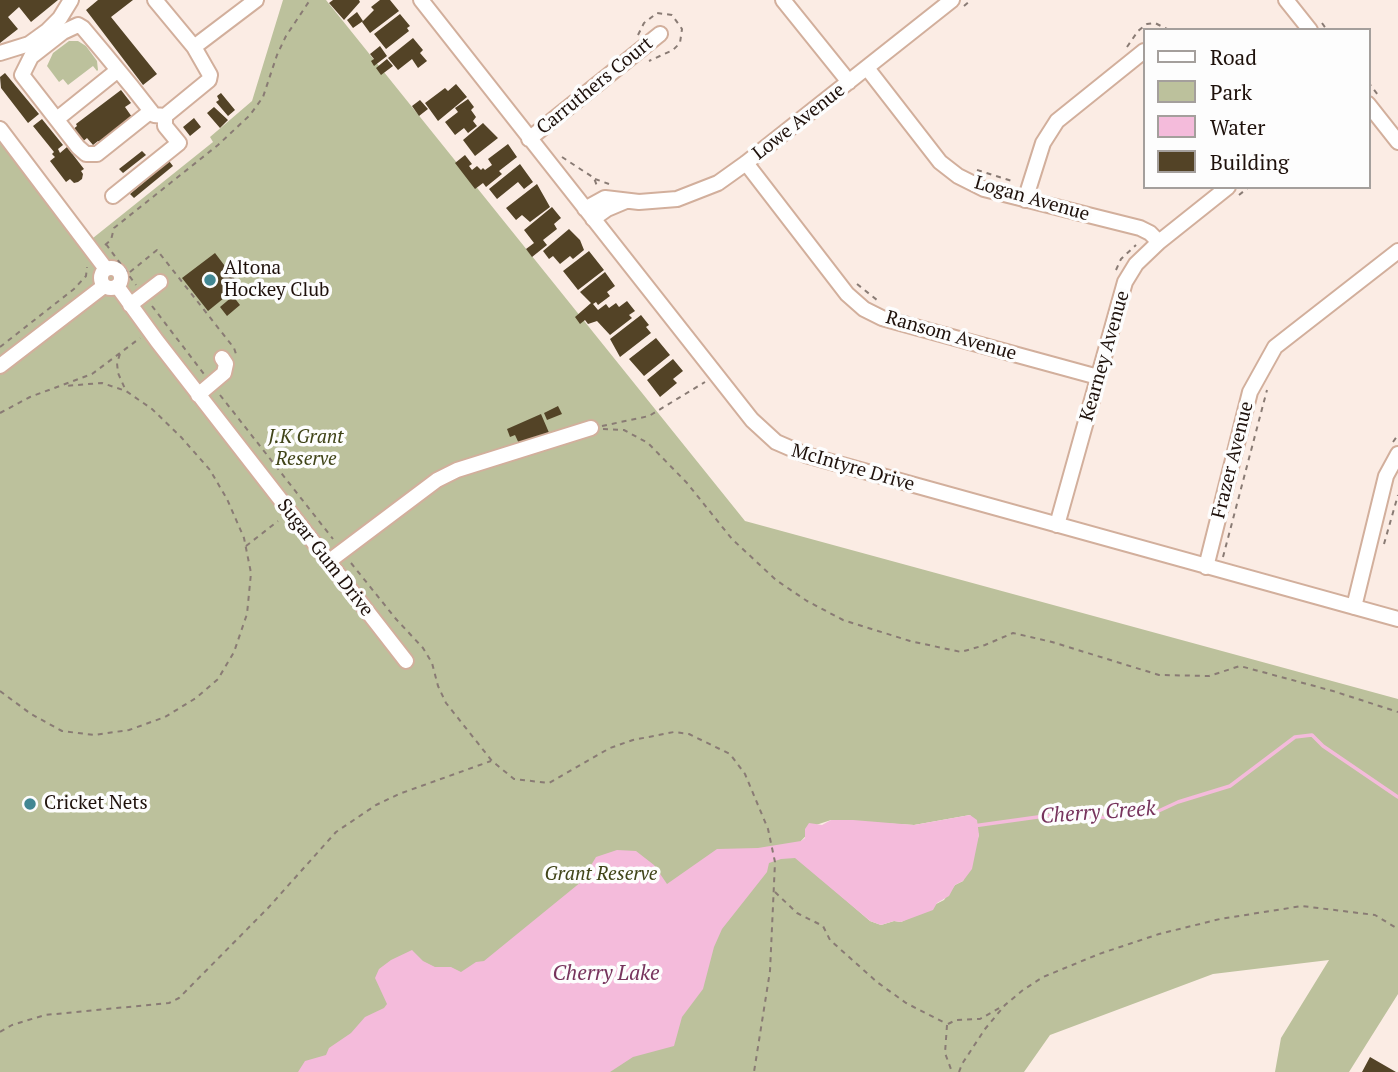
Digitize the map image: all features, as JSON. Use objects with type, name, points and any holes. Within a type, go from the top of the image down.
[{"type":"street","points":[[68,30],[72,13],[71,0]]},
{"type":"street","points":[[0,53],[29,44],[47,31],[60,18],[71,0]]},
{"type":"street","points":[[31,57],[22,75],[78,147],[86,154],[97,154],[209,80],[206,64],[155,0]]},
{"type":"street","points":[[194,47],[256,0]]},
{"type":"street","name":"McIntyre Drive","points":[[421,0],[715,374],[760,429],[776,442],[793,452],[1057,524],[1208,561],[1398,619]]},
{"type":"street","points":[[783,0],[849,82]]},
{"type":"street","name":"Lowe Avenue","points":[[600,199],[613,197],[627,201],[666,201],[692,195],[718,183],[952,0]]},
{"type":"street","points":[[1286,0],[1308,28]]},
{"type":"street","points":[[0,62],[31,57],[78,25],[158,114],[179,143],[113,196]]},
{"type":"street","name":"Carruthers Court","points":[[529,139],[660,34]]},
{"type":"street","points":[[1027,193],[1043,143],[1057,121],[1142,53]]},
{"type":"street","name":"Logan Avenue","points":[[867,68],[940,162],[958,176],[984,189],[1027,193],[1140,228],[1159,242]]},
{"type":"street","points":[[57,119],[118,70]]},
{"type":"street","points":[[1370,107],[1398,142]]},
{"type":"street","points":[[0,129],[95,253],[106,269],[101,277],[110,286],[0,366]]},
{"type":"street","name":"Ransom Avenue","points":[[746,163],[847,294],[864,309],[882,318],[1098,377]]},
{"type":"street","name":"Kearney Avenue","points":[[1057,524],[1125,282],[1136,264],[1159,242],[1233,192]]},
{"type":"street","points":[[589,214],[600,199]]},
{"type":"street","name":"Lowe Avenue","points":[[589,214],[627,201]]},
{"type":"street","name":"Frazer Avenue","points":[[1208,561],[1250,392],[1275,347],[1398,251]]},
{"type":"street","points":[[130,305],[160,282]]},
{"type":"street","name":"Sugar Gum Drive","points":[[110,286],[130,305],[406,662]]},
{"type":"street","points":[[198,395],[224,373],[226,364],[222,358]]},
{"type":"street","points":[[328,562],[437,480],[457,470],[591,428]]},
{"type":"street","points":[[1354,607],[1386,476],[1398,454]]},
{"type":"path","points":[[310,0],[286,36],[262,97],[250,115],[218,145],[114,228],[111,240],[106,244],[129,272],[143,296],[342,551],[396,619],[423,648],[432,663],[446,703],[492,761],[514,779],[549,783],[584,761],[634,740],[674,732],[689,734],[730,754],[745,775],[768,829],[775,862],[770,971],[754,1072]]},
{"type":"path","points":[[560,154],[574,167],[610,185]]},
{"type":"path","points":[[968,165],[1027,193]]},
{"type":"path","points":[[594,178],[600,199]]},
{"type":"path","points":[[129,272],[157,250],[234,348],[237,364]]},
{"type":"path","points":[[0,347],[75,289],[86,276],[86,264],[95,253]]},
{"type":"path","points":[[853,280],[885,304]]},
{"type":"path","points":[[0,413],[30,397],[92,374],[150,331]]},
{"type":"path","points":[[120,353],[118,373],[126,391]]},
{"type":"path","points":[[591,428],[649,415],[700,386],[715,374]]},
{"type":"path","points":[[0,691],[31,714],[62,731],[94,735],[130,730],[165,717],[196,698],[218,679],[234,652],[247,614],[251,573],[246,546],[227,499],[210,470],[152,409],[126,391],[102,383],[64,386]]},
{"type":"path","points":[[1208,561],[1223,558],[1269,384]]},
{"type":"path","points":[[591,428],[624,430],[648,443],[687,483],[732,539],[776,580],[807,601],[843,620],[909,641],[961,652],[1013,633],[1052,642],[1159,676],[1209,676],[1240,666],[1334,691],[1398,712]]},
{"type":"path","points":[[246,546],[290,512]]},
{"type":"path","points":[[0,1032],[12,1025],[45,1015],[169,1003],[179,998],[268,908],[336,832],[376,805],[398,794],[492,761]]},
{"type":"path","points":[[775,891],[797,913],[823,926],[830,940],[877,982],[906,1003],[947,1024]]},
{"type":"path","points":[[959,1072],[985,1029],[1005,1005],[1023,990],[1043,977],[1098,954],[1159,934],[1260,911],[1301,906],[1375,915],[1398,929]]},
{"type":"path","points":[[947,1024],[956,1020],[980,1018],[1005,1005]]},
{"type":"path","points":[[947,1024],[945,1053],[952,1072]]},
{"type":"green space","points":[[283,0],[326,0],[745,521],[1398,699],[1398,994],[1349,1072],[1275,1072],[1281,1038],[1329,960],[1213,974],[1050,1035],[1024,1072],[0,1072],[0,143],[83,246],[213,142],[210,137],[252,101]],"holes":[[[970,815],[979,835],[963,881],[955,885],[944,900],[901,922],[881,925],[870,921],[801,861],[801,841],[816,825],[831,820],[914,825]]]},
{"type":"green space","points":[[69,41],[78,41],[86,46],[97,61],[98,70],[93,66],[68,85],[63,79],[59,82],[47,66],[53,53]]},
{"type":"water","name":"Cherry Lake","points":[[970,815],[977,820],[979,835],[972,869],[933,910],[901,922],[881,925],[870,921],[795,858],[769,863],[767,872],[722,929],[714,947],[703,989],[682,1017],[674,1046],[633,1057],[610,1072],[298,1072],[305,1061],[326,1055],[329,1048],[351,1033],[365,1017],[384,1008],[387,1004],[375,978],[379,969],[391,960],[412,950],[423,961],[435,967],[451,967],[461,972],[476,962],[484,961],[581,882],[596,857],[617,850],[636,851],[654,865],[667,884],[717,849],[758,848],[801,841],[805,838],[805,829],[809,823],[822,825],[831,820],[853,820],[914,825]]},
{"type":"building","points":[[0,0],[58,0],[31,22],[19,7],[8,17],[18,29],[0,43]]},
{"type":"building","points":[[98,0],[133,0],[111,17],[157,74],[143,85],[86,10]]},
{"type":"building","points":[[333,0],[360,2],[344,20],[329,3]]},
{"type":"building","points":[[380,0],[390,0],[399,11],[370,33],[362,22],[374,10],[371,7]]},
{"type":"building","points":[[357,12],[363,21],[353,28],[347,20]]},
{"type":"building","points":[[400,14],[410,26],[407,28],[409,31],[386,49],[374,34]]},
{"type":"building","points":[[413,38],[423,50],[420,53],[427,61],[418,68],[412,59],[398,70],[388,58]]},
{"type":"building","points":[[380,46],[387,56],[374,66],[371,61],[374,59],[370,54]]},
{"type":"building","points":[[387,59],[393,66],[381,75],[376,68]]},
{"type":"building","points":[[5,73],[39,114],[28,123],[1,88],[0,77]]},
{"type":"building","points":[[456,84],[467,97],[438,121],[425,103],[445,88],[448,91]]},
{"type":"building","points":[[121,90],[131,103],[125,107],[132,117],[100,142],[93,145],[87,138],[81,143],[71,131],[76,124]]},
{"type":"building","points":[[221,93],[235,110],[228,116],[216,102]]},
{"type":"building","points":[[468,99],[474,107],[471,110],[476,117],[473,121],[477,126],[468,133],[464,128],[455,135],[445,122],[458,112],[455,108]]},
{"type":"building","points":[[420,100],[428,109],[419,116],[412,106]]},
{"type":"building","points":[[214,107],[228,120],[220,128],[207,113]]},
{"type":"building","points":[[194,118],[201,127],[190,136],[183,127]]},
{"type":"building","points":[[42,119],[63,145],[58,149],[60,153],[67,147],[84,169],[81,171],[82,179],[78,182],[74,183],[70,179],[66,182],[50,161],[55,157],[52,154],[54,152],[33,126]]},
{"type":"building","points":[[483,123],[498,138],[475,156],[463,140]]},
{"type":"building","points":[[508,144],[517,157],[499,171],[502,174],[486,187],[483,183],[475,189],[455,163],[465,155],[472,164],[469,166],[472,170],[477,166],[485,170],[492,165],[488,159]]},
{"type":"building","points":[[142,151],[146,155],[123,173],[119,169]]},
{"type":"building","points":[[169,161],[173,166],[134,198],[130,194]]},
{"type":"building","points":[[520,164],[533,182],[524,189],[518,182],[497,199],[489,189]]},
{"type":"building","points":[[537,184],[550,207],[530,222],[522,215],[516,220],[506,208]]},
{"type":"building","points":[[552,207],[561,218],[554,224],[557,229],[543,240],[547,245],[532,257],[526,249],[534,243],[524,230]]},
{"type":"building","points":[[569,229],[580,240],[584,250],[573,259],[570,256],[560,264],[553,256],[549,259],[543,251]]},
{"type":"building","points":[[589,251],[604,270],[578,290],[563,271]]},
{"type":"building","name":"Altona Hockey Club","points":[[215,253],[237,282],[221,295],[224,298],[208,311],[182,278]]},
{"type":"building","points":[[605,272],[615,286],[607,292],[610,296],[598,305],[596,302],[593,304],[598,310],[606,304],[609,308],[616,303],[619,307],[627,301],[635,311],[629,315],[632,318],[610,335],[597,321],[588,324],[585,320],[580,324],[575,317],[591,303],[580,292]]},
{"type":"building","points":[[233,296],[240,305],[227,316],[220,307]]},
{"type":"building","points":[[641,315],[649,325],[646,327],[651,333],[620,357],[610,339]]},
{"type":"building","points":[[656,338],[670,355],[644,376],[629,359]]},
{"type":"building","points":[[673,359],[683,371],[673,379],[677,383],[660,397],[647,380]]},
{"type":"building","points":[[558,406],[562,414],[547,420],[544,413]]},
{"type":"building","points":[[541,414],[550,435],[521,448],[515,435],[510,437],[507,429]]},
{"type":"building","points":[[1370,1057],[1396,1072],[1362,1072]]},
{"type":"waterway","name":"Cherry Creek","points":[[973,826],[1052,815],[1117,818],[1152,814],[1178,802],[1230,786],[1295,737],[1312,735],[1323,746],[1398,797]]},
{"type":"place","name":"Altona Hockey Club","points":[[210,280]]},
{"type":"place","name":"Cricket Nets","points":[[30,804]]},
{"type":"park label","name":"J.K Grant Reserve","points":[[306,449]]},
{"type":"park label","name":"Grant Reserve","points":[[601,875]]}]
